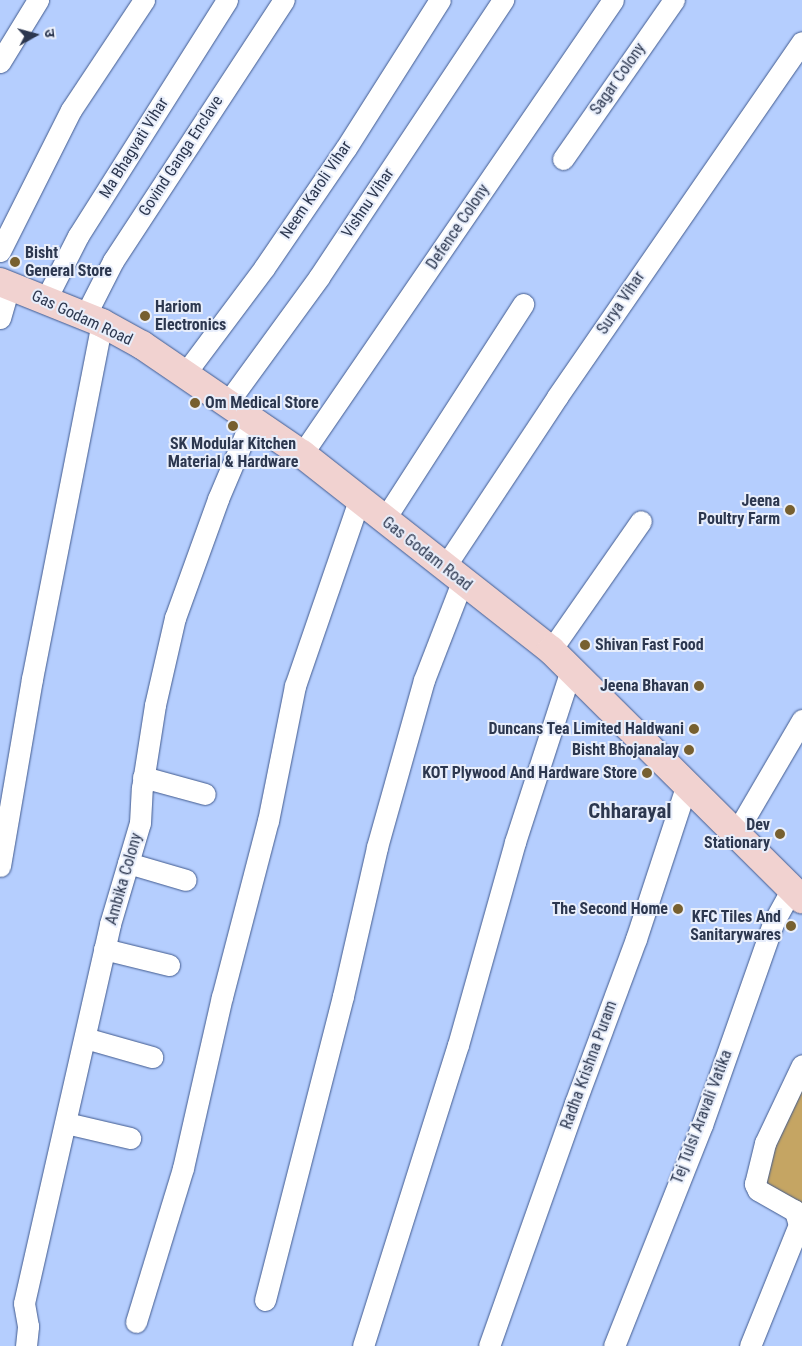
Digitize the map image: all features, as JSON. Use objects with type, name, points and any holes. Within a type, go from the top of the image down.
[{"type":"main road","name":"Gas Godam Road","points":[[5,284],[94,320],[142,345],[302,454],[453,575],[551,650],[797,894]]},
{"type":"street","points":[[0,62],[38,0]]},
{"type":"street","points":[[0,251],[71,110],[144,0]]},
{"type":"street","name":"Ma Bhagvati Vihar","points":[[46,299],[78,236],[227,0]]},
{"type":"street","name":"Govind Ganga Enclave","points":[[0,866],[94,320],[113,261],[284,0]]},
{"type":"street","name":"Neem Karoli Vihar","points":[[184,375],[264,268],[346,148],[440,0]]},
{"type":"street","name":"Vishnu Vihar","points":[[228,402],[318,277],[503,0]]},
{"type":"street","name":"Defence Colony","points":[[302,454],[613,0]]},
{"type":"street","name":"Sagar Colony","points":[[563,159],[674,0]]},
{"type":"street","name":"Surya Vihar","points":[[265,1300],[343,996],[377,847],[453,575],[557,397],[802,42]]},
{"type":"street","points":[[0,318],[5,284]]},
{"type":"street","points":[[384,520],[523,304]]},
{"type":"street","name":"Ambika Colony","points":[[26,1346],[28,1326],[24,1303],[104,949],[140,823],[143,777],[155,706],[176,618],[218,499],[252,419]]},
{"type":"street","points":[[136,1322],[183,1168],[222,997],[268,820],[295,686],[359,500]]},
{"type":"street","points":[[551,650],[641,521]]},
{"type":"street","points":[[363,1346],[458,1044],[515,842],[571,670]]},
{"type":"street","points":[[736,833],[802,720]]},
{"type":"street","points":[[143,777],[205,794]]},
{"type":"street","name":"Radha Krishna Puram","points":[[490,1346],[574,1103],[636,939],[687,784]]},
{"type":"street","points":[[128,863],[186,880]]},
{"type":"street","name":"Tej Tulsi Aravali Vatika","points":[[614,1346],[702,1125],[773,923],[797,894]]},
{"type":"street","points":[[104,949],[169,965]]},
{"type":"street","points":[[85,1038],[152,1057]]},
{"type":"street","points":[[750,1346],[799,1224],[795,1211],[758,1190],[755,1184],[765,1143],[802,1065]]},
{"type":"street","points":[[66,1123],[130,1138]]},
{"type":"shaded area","points":[[802,1077],[802,1207],[759,1182]]},
{"type":"place","name":"Bisht General Store","points":[[15,262]]},
{"type":"place","name":"Hariom Electronics","points":[[145,316]]},
{"type":"place","name":"Om Medical Store","points":[[195,403]]},
{"type":"place","name":"SK Modular Kitchen Material & Hardware","points":[[233,426]]},
{"type":"place","name":"Jeena Poultry Farm","points":[[790,510]]},
{"type":"place","name":"Shivan Fast Food","points":[[585,645]]},
{"type":"place","name":"Jeena Bhavan","points":[[699,686]]},
{"type":"place","name":"Duncans Tea Limited Haldwani","points":[[694,729]]},
{"type":"place","name":"Bisht Bhojanalay","points":[[689,750]]},
{"type":"place","name":"KOT Plywood And Hardware Store","points":[[647,773]]},
{"type":"place","name":"Dev Stationary","points":[[780,834]]},
{"type":"place","name":"The Second Home","points":[[678,909]]},
{"type":"place","name":"KFC Tiles And Sanitarywares","points":[[791,926]]},
{"type":"district","name":"Chharayal","points":[[630,811]]}]
